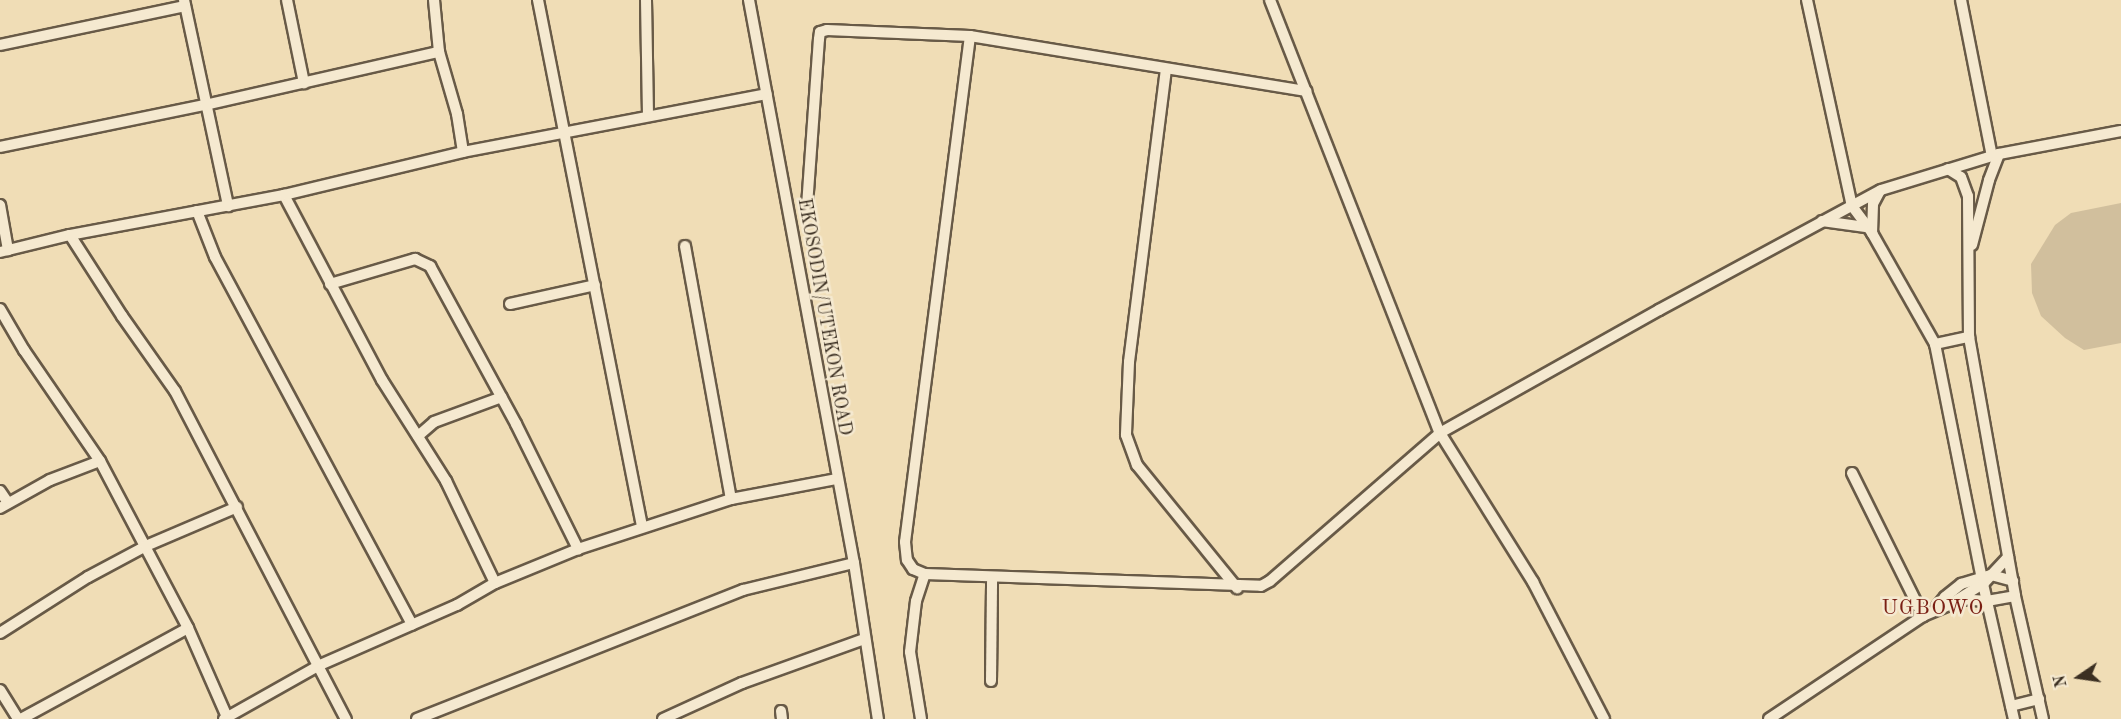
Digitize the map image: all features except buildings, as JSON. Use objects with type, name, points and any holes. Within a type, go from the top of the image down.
[{"type":"street","points":[[287,0],[304,83]]},
{"type":"street","points":[[434,0],[439,52],[457,114],[463,152]]},
{"type":"street","points":[[538,0],[642,526]]},
{"type":"street","points":[[646,0],[648,116]]},
{"type":"street","name":"EKOSODIN/UTEKON ROAD","points":[[749,0],[854,563],[878,719]]},
{"type":"street","points":[[1270,0],[1440,433],[1533,582],[1604,719]]},
{"type":"street","points":[[1807,0],[1852,206],[1869,230],[1935,344],[1984,576],[1987,601],[2014,719]]},
{"type":"street","points":[[1961,0],[1996,155],[1969,251]]},
{"type":"street","points":[[0,45],[184,3],[228,206]]},
{"type":"street","points":[[807,206],[820,32],[827,30],[970,36],[1307,92]]},
{"type":"street","points":[[970,36],[905,542],[907,560],[913,569],[926,574],[1237,588],[1261,586],[1270,581],[1440,433],[1822,221],[1881,190],[1948,169],[1996,155],[2121,132]]},
{"type":"street","points":[[0,147],[205,105],[439,52]]},
{"type":"street","points":[[1166,69],[1129,362],[1126,435],[1137,465],[1237,588]]},
{"type":"street","points":[[0,205],[4,251],[70,235],[284,195],[463,152],[766,94]]},
{"type":"street","points":[[1948,169],[1961,177],[1966,185],[1969,337],[2015,596],[2043,719]]},
{"type":"street","points":[[1869,230],[1873,204],[1881,190]]},
{"type":"street","points":[[284,195],[382,380],[446,480],[495,583]]},
{"type":"street","points":[[196,211],[215,257],[412,624]]},
{"type":"street","points":[[1822,221],[1869,230]]},
{"type":"street","points":[[70,235],[122,316],[175,391],[320,665],[346,719]]},
{"type":"street","points":[[685,246],[731,499]]},
{"type":"street","points":[[330,284],[415,259],[430,266],[502,397],[579,549]]},
{"type":"street","points":[[510,304],[595,285]]},
{"type":"street","points":[[0,309],[24,350],[100,461],[188,628],[226,718],[320,665],[457,605],[495,583],[579,549],[642,526],[731,499],[837,479]]},
{"type":"street","points":[[1935,344],[1969,337]]},
{"type":"street","points":[[418,436],[434,422],[502,397]]},
{"type":"street","points":[[0,491],[4,506],[50,480],[100,461]]},
{"type":"street","points":[[1852,472],[1923,616]]},
{"type":"street","points":[[0,633],[88,578],[146,546],[237,507]]},
{"type":"street","points":[[1769,719],[1923,616],[1959,599],[2008,557]]},
{"type":"street","points":[[417,719],[743,590],[854,563]]},
{"type":"street","points":[[921,719],[910,652],[916,601],[926,574]]},
{"type":"street","points":[[1936,608],[1961,584],[1984,576],[2013,581]]},
{"type":"street","points":[[991,681],[992,577]]},
{"type":"street","points":[[1959,599],[1987,601],[2015,596]]},
{"type":"street","points":[[0,690],[20,719],[188,628]]},
{"type":"street","points":[[663,719],[742,683],[864,639]]},
{"type":"street","points":[[2011,706],[2039,699]]},
{"type":"shaded area","points":[[2121,203],[2121,343],[2084,350],[2065,338],[2041,316],[2032,293],[2031,264],[2055,225],[2071,213]]},
{"type":"district","name":"UGBOWO","points":[[1933,609]]}]
